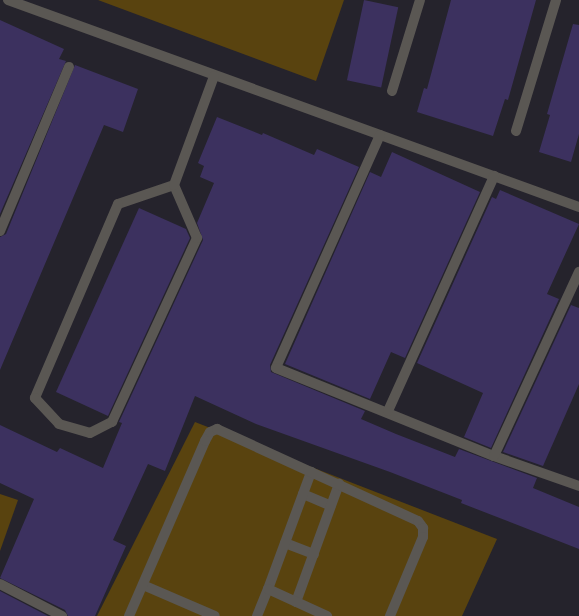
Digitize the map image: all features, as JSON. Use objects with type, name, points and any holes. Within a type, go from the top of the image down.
[{"type":"street","points":[[8,0],[214,76],[579,207]]},
{"type":"street","points":[[392,91],[420,0]]},
{"type":"street","points":[[516,131],[556,0]]},
{"type":"street","points":[[0,231],[69,67]]},
{"type":"street","points":[[174,185],[118,204],[35,398],[59,424],[90,434],[112,422],[197,238],[174,185],[214,76]]},
{"type":"street","points":[[380,135],[276,368],[494,456],[579,486]]},
{"type":"street","points":[[388,412],[494,176]]},
{"type":"street","points":[[494,456],[579,272]]},
{"type":"street","points":[[129,616],[210,432],[217,429],[418,521],[423,528],[423,537],[390,616]]},
{"type":"street","points":[[257,616],[311,472]]},
{"type":"street","points":[[296,602],[339,484]]},
{"type":"street","points":[[302,494],[331,506]]},
{"type":"street","points":[[285,543],[314,554]]},
{"type":"street","points":[[0,584],[62,616]]},
{"type":"street","points":[[142,585],[216,616]]},
{"type":"street","points":[[268,589],[327,616]]},
{"type":"shaded area","points":[[98,0],[344,0],[316,81]]},
{"type":"shaded area","points":[[195,422],[497,539],[462,616],[97,616]]},
{"type":"shaded area","points":[[0,494],[18,500],[0,551]]},
{"type":"building","points":[[364,0],[398,7],[381,87],[347,80]]},
{"type":"building","points":[[451,0],[536,0],[508,100],[505,99],[493,136],[417,112],[424,88],[427,89]]},
{"type":"building","points":[[0,20],[64,49],[59,59],[66,61],[0,214]]},
{"type":"building","points":[[573,24],[579,25],[579,134],[571,162],[539,152],[550,115],[547,114]]},
{"type":"building","points":[[75,65],[138,89],[123,132],[104,125],[0,370],[0,237],[6,234]]},
{"type":"building","points":[[217,117],[262,135],[263,133],[314,155],[317,149],[359,167],[270,365],[271,372],[365,411],[361,419],[396,434],[455,457],[459,449],[537,478],[533,488],[579,507],[579,549],[461,503],[462,500],[390,472],[256,424],[195,396],[165,471],[148,464],[113,540],[126,546],[95,616],[68,616],[65,610],[0,578],[34,499],[0,483],[0,425],[57,452],[60,448],[103,468],[122,423],[119,422],[203,240],[197,223],[214,183],[200,177],[204,166],[198,163]]},
{"type":"building","points":[[392,152],[480,192],[405,358],[391,352],[370,399],[285,364],[370,172],[381,177]]},
{"type":"building","points":[[500,190],[579,224],[547,294],[559,299],[491,448],[464,437],[483,393],[417,363],[492,197],[496,199]]},
{"type":"building","points":[[139,208],[186,229],[190,238],[108,416],[56,392]]},
{"type":"building","points":[[571,305],[579,308],[579,384],[543,466],[503,452]]},
{"type":"building","points":[[0,591],[48,616],[0,616]]}]
